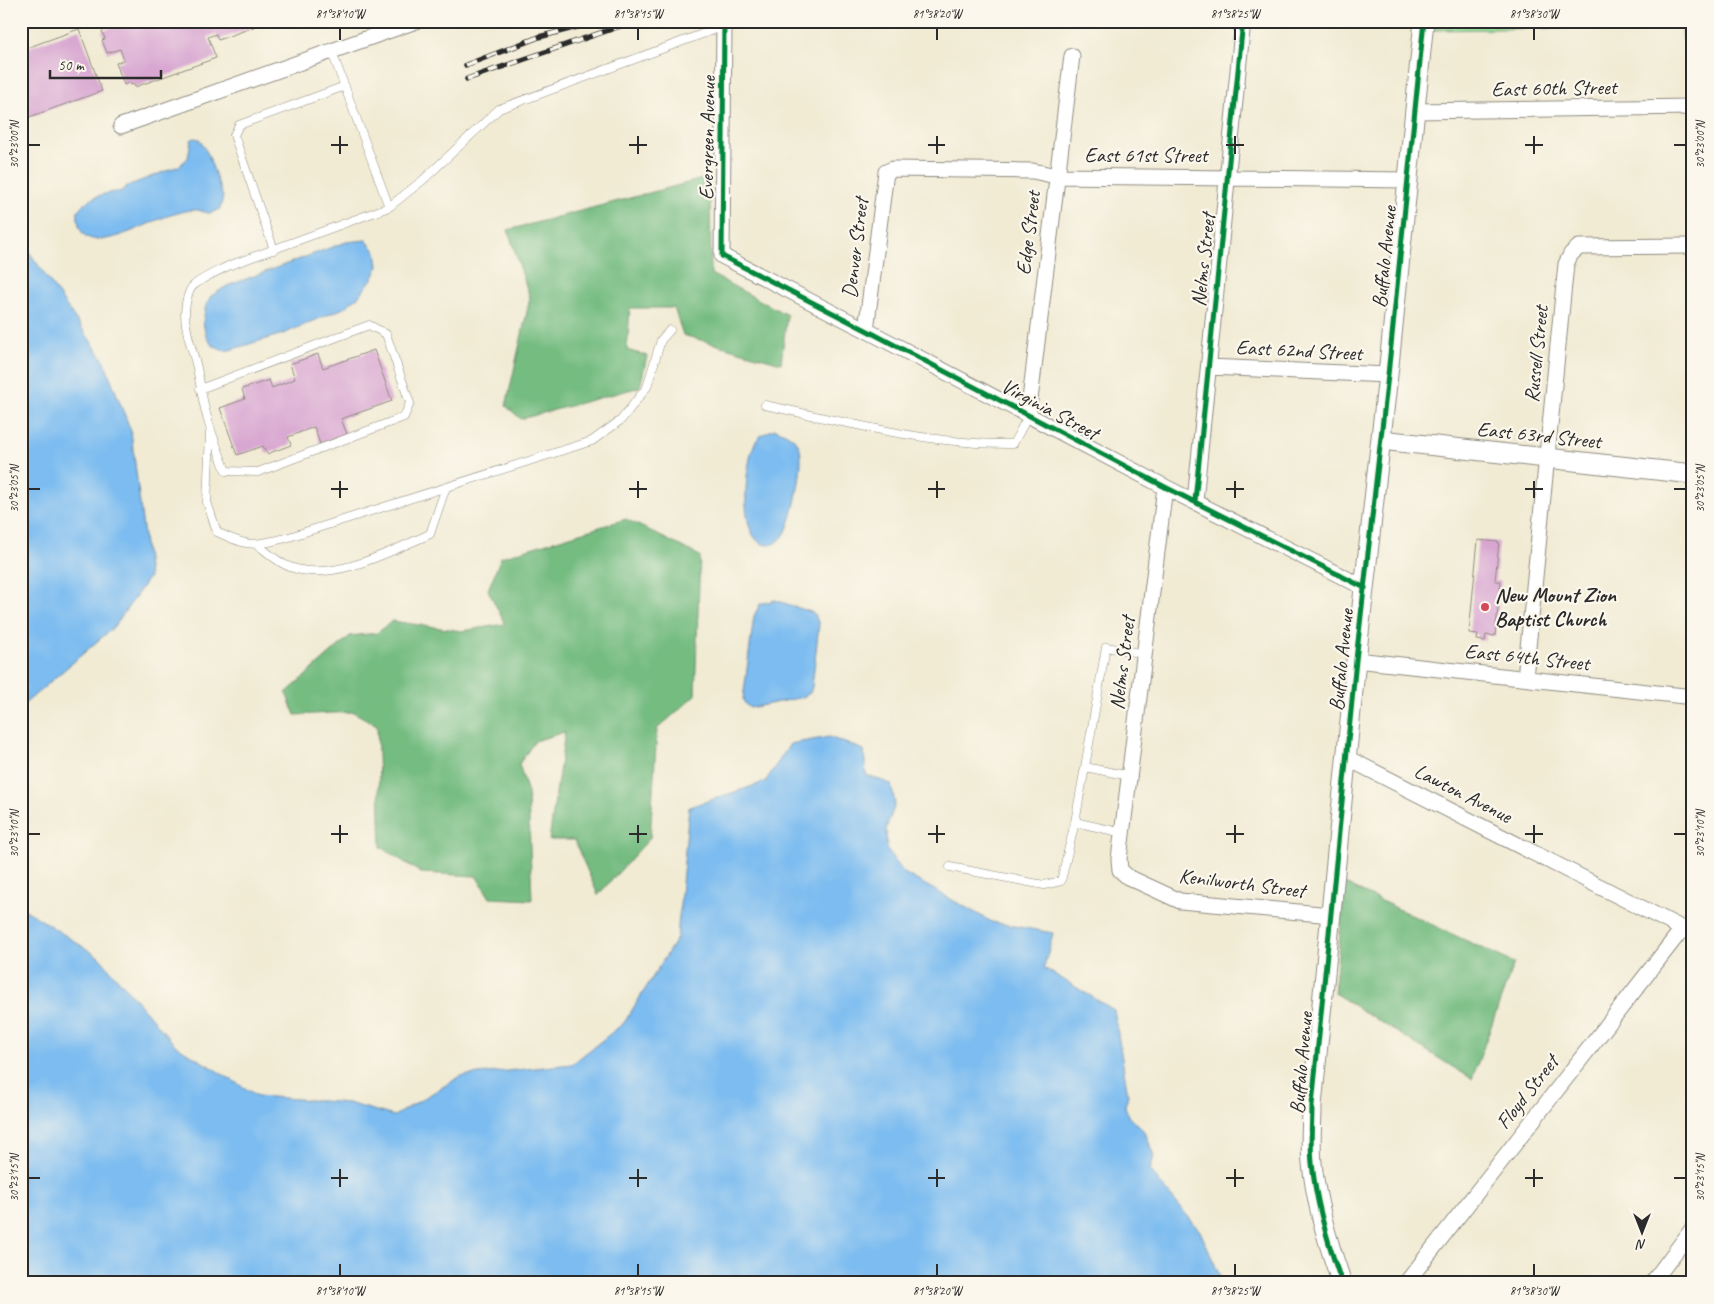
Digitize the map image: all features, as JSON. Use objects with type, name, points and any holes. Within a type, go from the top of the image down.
[{"type":"street","points":[[121,126],[416,21]]},
{"type":"street","name":"Nelms Street","points":[[1195,501],[1243,21]]},
{"type":"street","name":"Buffalo Avenue","points":[[1342,1283],[1333,1258],[1321,1212],[1312,1164],[1312,1105],[1356,660],[1388,375],[1424,21]]},
{"type":"street","name":"Evergreen Avenue","points":[[722,256],[724,24]]},
{"type":"street","name":"Edge Street","points":[[1028,416],[1072,56]]},
{"type":"street","name":"East 60th Street","points":[[1415,110],[1693,107]]},
{"type":"street","name":"East 61st Street","points":[[886,172],[893,169],[1033,171],[1056,176],[1408,180]]},
{"type":"street","name":"Denver Street","points":[[866,330],[886,172]]},
{"type":"street","name":"Russell Street","points":[[1525,678],[1566,264],[1571,254],[1579,247],[1693,246]]},
{"type":"street","name":"Virginia Street","points":[[722,256],[1165,487],[1365,588]]},
{"type":"street","name":"East 62nd Street","points":[[1209,367],[1388,375]]},
{"type":"street","name":"East 63rd Street","points":[[1381,440],[1693,474]]},
{"type":"street","name":"Nelms Street","points":[[1130,781],[1165,487]]},
{"type":"street","name":"East 64th Street","points":[[1356,660],[1693,697]]},
{"type":"street","name":"Lawton Avenue","points":[[1347,758],[1688,931]]},
{"type":"street","name":"Kenilworth Street","points":[[1130,781],[1119,859],[1120,870],[1128,877],[1180,902],[1331,915]]},
{"type":"street","name":"Floyd Street","points":[[1406,1283],[1688,931]]},
{"type":"street","points":[[1652,1283],[1693,1228]]},
{"type":"lane","points":[[200,389],[369,325],[386,334],[410,403],[404,417],[258,472],[226,470],[210,428],[200,389],[197,369],[185,330],[185,310],[190,289],[206,277],[228,266],[389,207],[423,180],[499,109],[724,24]]},
{"type":"lane","points":[[332,52],[389,207]]},
{"type":"lane","points":[[274,250],[234,135],[239,125],[345,86]]},
{"type":"lane","points":[[210,428],[207,502],[216,532],[240,543],[258,545],[286,538],[592,441],[621,420],[647,387],[661,340],[670,330]]},
{"type":"lane","points":[[765,405],[926,437],[991,444],[1013,444],[1028,416]]},
{"type":"lane","points":[[258,545],[288,567],[312,572],[357,566],[430,534],[446,487]]},
{"type":"lane","points":[[950,867],[1044,885],[1061,881],[1075,822],[1106,647],[1145,654]]},
{"type":"lane","points":[[1085,767],[1130,781]]},
{"type":"lane","points":[[1075,822],[1123,833]]},
{"type":"green space","points":[[1433,21],[1693,21],[1693,40],[1683,40],[1682,26],[1432,30]]},
{"type":"green space","points":[[710,177],[711,274],[787,315],[781,363],[683,335],[674,308],[630,308],[627,350],[647,356],[640,387],[521,419],[506,406],[530,298],[508,230]]},
{"type":"green space","points":[[626,519],[700,556],[695,696],[657,729],[650,838],[598,895],[574,840],[549,840],[565,732],[535,741],[519,764],[528,793],[532,900],[490,898],[476,876],[421,873],[381,847],[377,725],[353,712],[295,715],[286,693],[350,636],[377,633],[392,621],[462,631],[505,624],[488,590],[501,557]]},
{"type":"green space","points":[[1345,884],[1514,963],[1472,1079],[1334,993]]},
{"type":"water","points":[[194,138],[199,139],[208,154],[223,197],[220,209],[209,213],[188,210],[113,238],[98,240],[87,237],[80,227],[78,210],[81,207],[96,197],[120,191],[127,186],[179,166],[188,158],[191,140]]},
{"type":"water","points":[[21,240],[103,359],[131,431],[149,577],[115,626],[21,707]]},
{"type":"water","points":[[366,240],[376,252],[378,266],[374,276],[360,295],[344,308],[283,334],[226,351],[212,345],[206,336],[203,322],[206,305],[211,296],[227,286],[346,242]]},
{"type":"water","points":[[775,429],[795,440],[801,453],[801,464],[800,477],[788,528],[781,539],[768,545],[758,541],[751,531],[747,516],[747,482],[752,451],[756,441],[762,435]]},
{"type":"water","points":[[775,600],[814,613],[819,624],[812,687],[810,693],[803,697],[750,708],[743,699],[754,616],[760,604]]},
{"type":"water","points":[[829,737],[864,750],[866,775],[891,784],[895,804],[886,829],[887,850],[904,873],[992,922],[1053,933],[1044,968],[1114,1010],[1128,1095],[1125,1106],[1128,1116],[1145,1132],[1154,1156],[1150,1171],[1200,1231],[1223,1283],[21,1283],[21,907],[99,957],[175,1045],[258,1096],[348,1103],[394,1116],[461,1076],[572,1064],[624,1023],[677,938],[689,807],[765,782],[790,744]]},
{"type":"building","points":[[113,21],[252,21],[254,27],[218,40],[216,34],[208,37],[216,58],[135,87],[130,82],[124,85],[116,63],[124,60],[120,49],[107,53],[102,40],[105,39],[102,31],[111,28],[109,23]]},
{"type":"building","points":[[79,29],[102,91],[21,120],[21,50]]},
{"type":"building","points":[[374,350],[392,401],[341,419],[347,434],[320,444],[314,427],[288,437],[291,445],[267,454],[263,446],[237,455],[220,408],[245,399],[242,389],[269,380],[272,388],[295,379],[290,364],[318,354],[323,368]]},
{"type":"building","name":"New Mount Zion Baptist Church","points":[[1478,540],[1499,542],[1495,581],[1501,581],[1495,636],[1486,635],[1485,641],[1477,640],[1478,634],[1469,633]]},
{"type":"railway","points":[[466,65],[539,37],[600,21]]},
{"type":"railway","points":[[467,79],[635,21]]},
{"type":"cycle path","points":[[724,21],[722,256],[1165,487],[1365,588]]},
{"type":"cycle path","points":[[1195,501],[1243,21]]},
{"type":"cycle path","points":[[1342,1283],[1327,1239],[1316,1194],[1311,1156],[1312,1105],[1356,660],[1388,375],[1424,21]]},
{"type":"place","name":"New Mount Zion Baptist Church","points":[[1485,607]]}]
